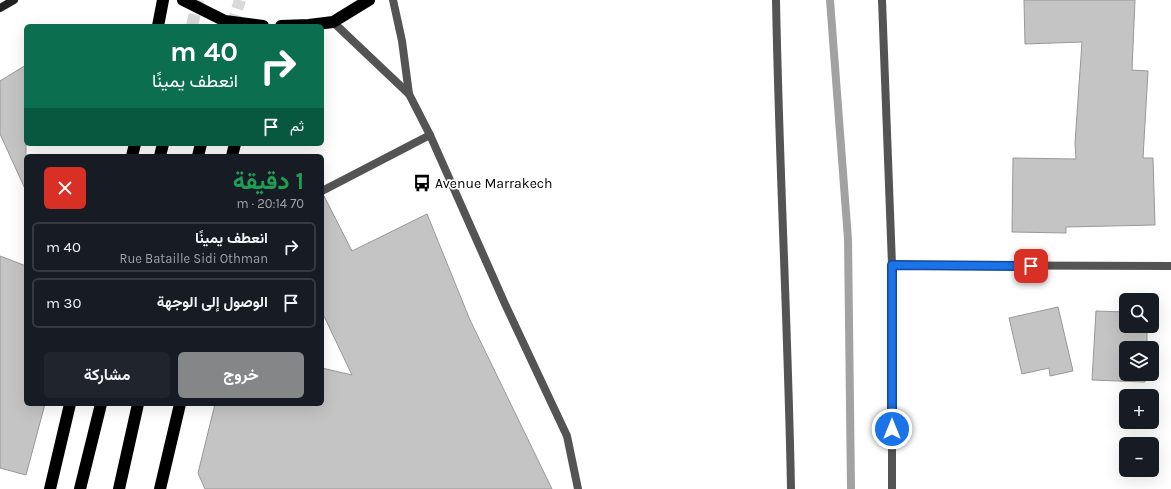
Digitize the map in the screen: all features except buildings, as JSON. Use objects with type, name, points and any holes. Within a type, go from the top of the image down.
[{"type":"highway","points":[[158,24],[164,0]]},
{"type":"highway","points":[[183,0],[225,21],[248,24]]},
{"type":"highway","points":[[317,24],[333,22],[369,0]]},
{"type":"highway","points":[[50,489],[70,406]]},
{"type":"highway","points":[[80,489],[101,406]]},
{"type":"highway","points":[[119,489],[138,406]]},
{"type":"highway","points":[[160,489],[180,406]]},
{"type":"main road","points":[[0,8],[14,0]]},
{"type":"street","points":[[393,0],[402,41],[408,94]]},
{"type":"street","points":[[776,0],[778,115],[790,413],[791,489]]},
{"type":"street","points":[[882,0],[892,265],[892,489]]},
{"type":"street","points":[[333,22],[408,94],[430,135],[505,304],[567,436],[578,489]]},
{"type":"street","points":[[324,191],[430,135]]},
{"type":"street","points":[[892,265],[1171,266]]},
{"type":"waterway","points":[[830,0],[848,239],[851,489]]},
{"type":"tunnel","points":[[192,24],[198,0]]},
{"type":"tunnel","points":[[233,24],[240,0]]},
{"type":"place","name":"Avenue Marrakech","points":[[422,183]]},
{"type":"route","points":[[892,429],[892,265],[1031,266]]}]
